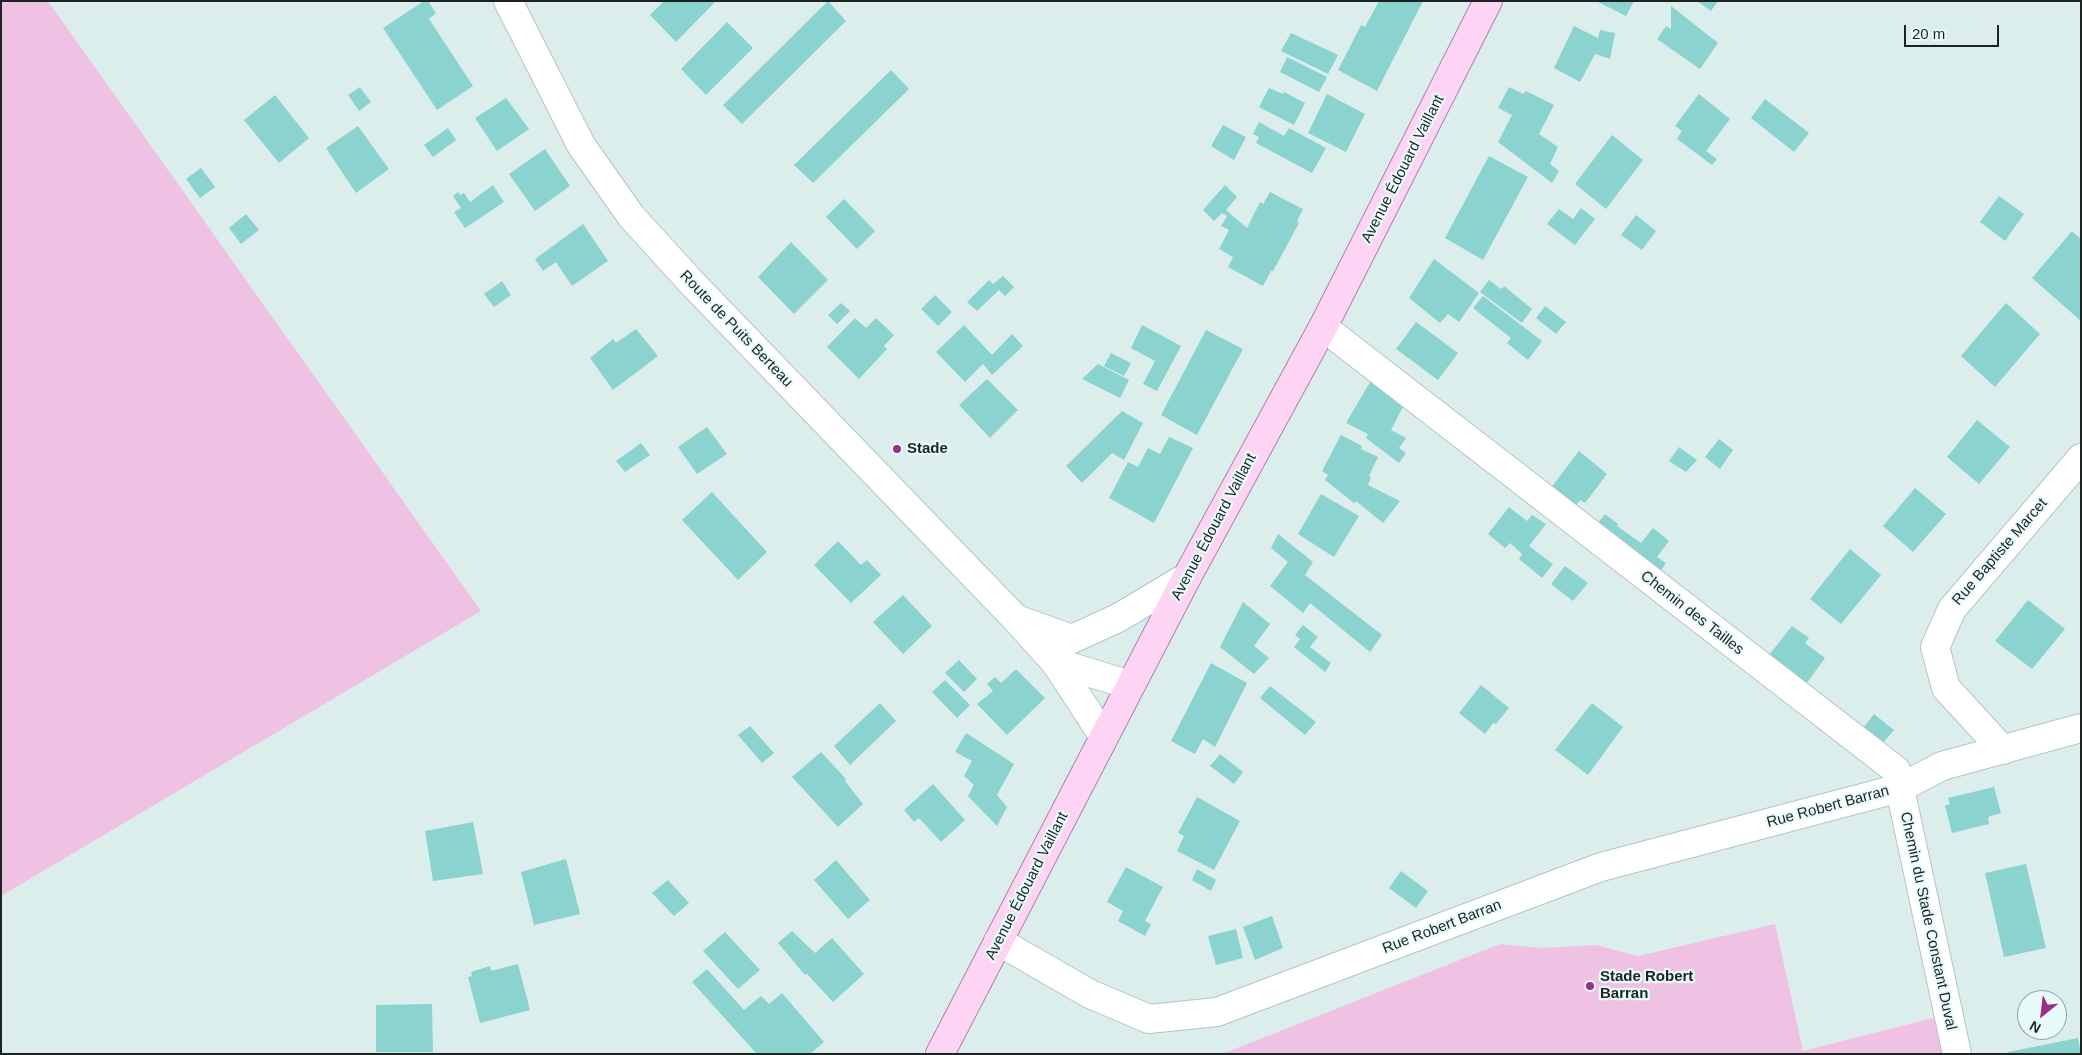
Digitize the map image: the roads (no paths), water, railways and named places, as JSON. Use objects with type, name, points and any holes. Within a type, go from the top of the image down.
[{"type":"main road","name":"Avenue Édouard Vaillant","points":[[940,1054],[1186,578],[1323,327],[1488,1]]},
{"type":"street","name":"Route de Puits Berteau","points":[[508,1],[581,145],[631,216],[697,289],[1016,619],[1055,662],[1104,737]]},
{"type":"street","name":"Chemin des Tailles","points":[[1323,327],[1896,770],[1900,788]]},
{"type":"street","name":"Rue Baptiste Marcet","points":[[2003,750],[1946,688],[1935,647],[1952,608],[2081,458]]},
{"type":"street","points":[[1072,639],[1118,618],[1186,578]]},
{"type":"street","name":"Route de Puits Berteau","points":[[1016,619],[1072,639],[1130,686]]},
{"type":"street","points":[[1055,662],[1130,686]]},
{"type":"street","points":[[1900,788],[1942,766],[2081,728]]},
{"type":"street","name":"Rue Robert Barran","points":[[998,941],[1090,994],[1149,1019],[1218,1012],[1601,867],[1900,788]]},
{"type":"street","name":"Chemin du Stade Constant Duval","points":[[1900,788],[1957,1054]]},
{"type":"place","name":"Stade","points":[[897,449]]},
{"type":"place","name":"Stade Robert Barran","points":[[1590,986]]}]
